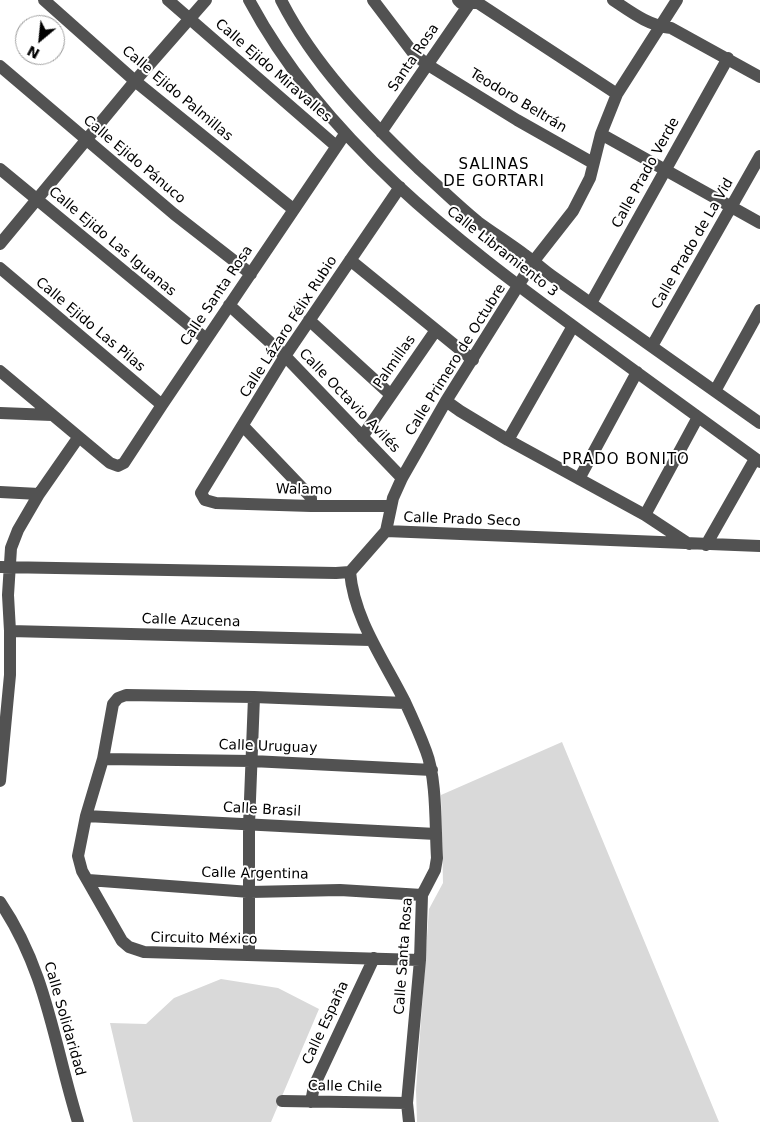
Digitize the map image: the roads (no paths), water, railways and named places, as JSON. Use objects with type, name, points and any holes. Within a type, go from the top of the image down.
[{"type":"street","name":"Calle Ejido Palmillas","points":[[44,0],[136,81],[293,209]]},
{"type":"street","name":"Calle Ejido Miravalles","points":[[168,0],[336,146]]},
{"type":"street","points":[[0,244],[206,0]]},
{"type":"street","name":"Calle Libramiento 3","points":[[249,0],[278,50],[293,71],[345,134],[400,187],[452,234],[519,287],[757,460]]},
{"type":"street","name":"Calle Libramiento 3","points":[[281,0],[292,21],[313,52],[353,102],[381,132],[457,204],[478,222],[533,262],[760,423]]},
{"type":"street","name":"Teodoro Beltrán","points":[[373,0],[414,54],[428,65],[517,120],[593,162]]},
{"type":"street","points":[[613,0],[649,23],[671,28],[760,77]]},
{"type":"street","name":"Calle Primero de Octubre","points":[[386,531],[391,506],[402,478],[446,401],[533,262],[573,211],[590,178],[601,134],[617,94],[677,0]]},
{"type":"street","points":[[467,1],[478,3],[617,94]]},
{"type":"street","name":"Santa Rosa","points":[[381,132],[428,65],[467,1]]},
{"type":"street","name":"Calle Prado Verde","points":[[591,303],[728,58]]},
{"type":"street","name":"Calle Ejido Pánuco","points":[[0,66],[174,214],[251,274]]},
{"type":"street","name":"Calle Santa Rosa","points":[[78,438],[110,463],[118,466],[124,463],[345,134]]},
{"type":"street","points":[[601,134],[760,223]]},
{"type":"street","name":"Calle Prado de La Vid","points":[[652,346],[760,156]]},
{"type":"street","name":"Calle Ejido Las Iguanas","points":[[0,169],[206,339]]},
{"type":"street","name":"Calle Lázaro Félix Rubio","points":[[216,503],[205,500],[201,493],[285,356],[400,187]]},
{"type":"street","points":[[350,260],[473,360]]},
{"type":"street","name":"Calle Ejido Las Pilas","points":[[0,268],[162,405]]},
{"type":"street","name":"Calle Octavio Avilés","points":[[230,305],[285,356],[402,478]]},
{"type":"street","points":[[715,391],[760,310]]},
{"type":"street","points":[[309,320],[391,395]]},
{"type":"street","points":[[508,440],[573,326]]},
{"type":"street","name":"Palmillas","points":[[362,437],[436,330]]},
{"type":"street","points":[[0,371],[78,438],[39,494],[18,530],[5,568],[10,631],[10,675],[0,781]]},
{"type":"street","points":[[579,479],[637,372]]},
{"type":"street","points":[[446,401],[508,440],[646,515],[689,544]]},
{"type":"street","points":[[0,413],[52,415]]},
{"type":"street","points":[[646,515],[698,416]]},
{"type":"street","points":[[243,426],[308,494],[311,498],[311,506]]},
{"type":"street","points":[[706,545],[757,460]]},
{"type":"street","points":[[0,492],[39,494]]},
{"type":"street","name":"Walamo","points":[[216,503],[391,506]]},
{"type":"street","name":"Calle Prado Seco","points":[[350,572],[386,531],[760,546]]},
{"type":"street","points":[[5,568],[350,572]]},
{"type":"street","name":"Calle Santa Rosa","points":[[350,572],[352,590],[371,640],[405,703],[426,749],[432,770],[436,834],[435,870],[422,895],[420,960],[407,1103],[409,1122]]},
{"type":"street","name":"Calle Azucena","points":[[10,631],[371,640]]},
{"type":"street","name":"Circuito México","points":[[254,697],[126,695],[118,698],[113,704],[102,759],[86,816],[78,856],[82,872],[122,941],[135,950],[144,952],[420,960]]},
{"type":"street","points":[[249,955],[249,825],[254,697],[405,703]]},
{"type":"street","name":"Calle Uruguay","points":[[102,759],[252,761],[432,770]]},
{"type":"street","name":"Calle Brasil","points":[[86,816],[436,834]]},
{"type":"street","name":"Calle Argentina","points":[[88,880],[250,892],[340,890],[422,895]]},
{"type":"street","name":"Calle Solidaridad","points":[[0,902],[24,945],[43,990],[78,1122]]},
{"type":"street","name":"Calle España","points":[[311,1102],[314,1086],[374,958]]},
{"type":"street","name":"Calle Chile","points":[[282,1101],[407,1103]]},
{"type":"district","name":"SALINAS DE GORTARI","points":[[494,174]]},
{"type":"district","name":"PRADO BONITO","points":[[626,460]]}]
